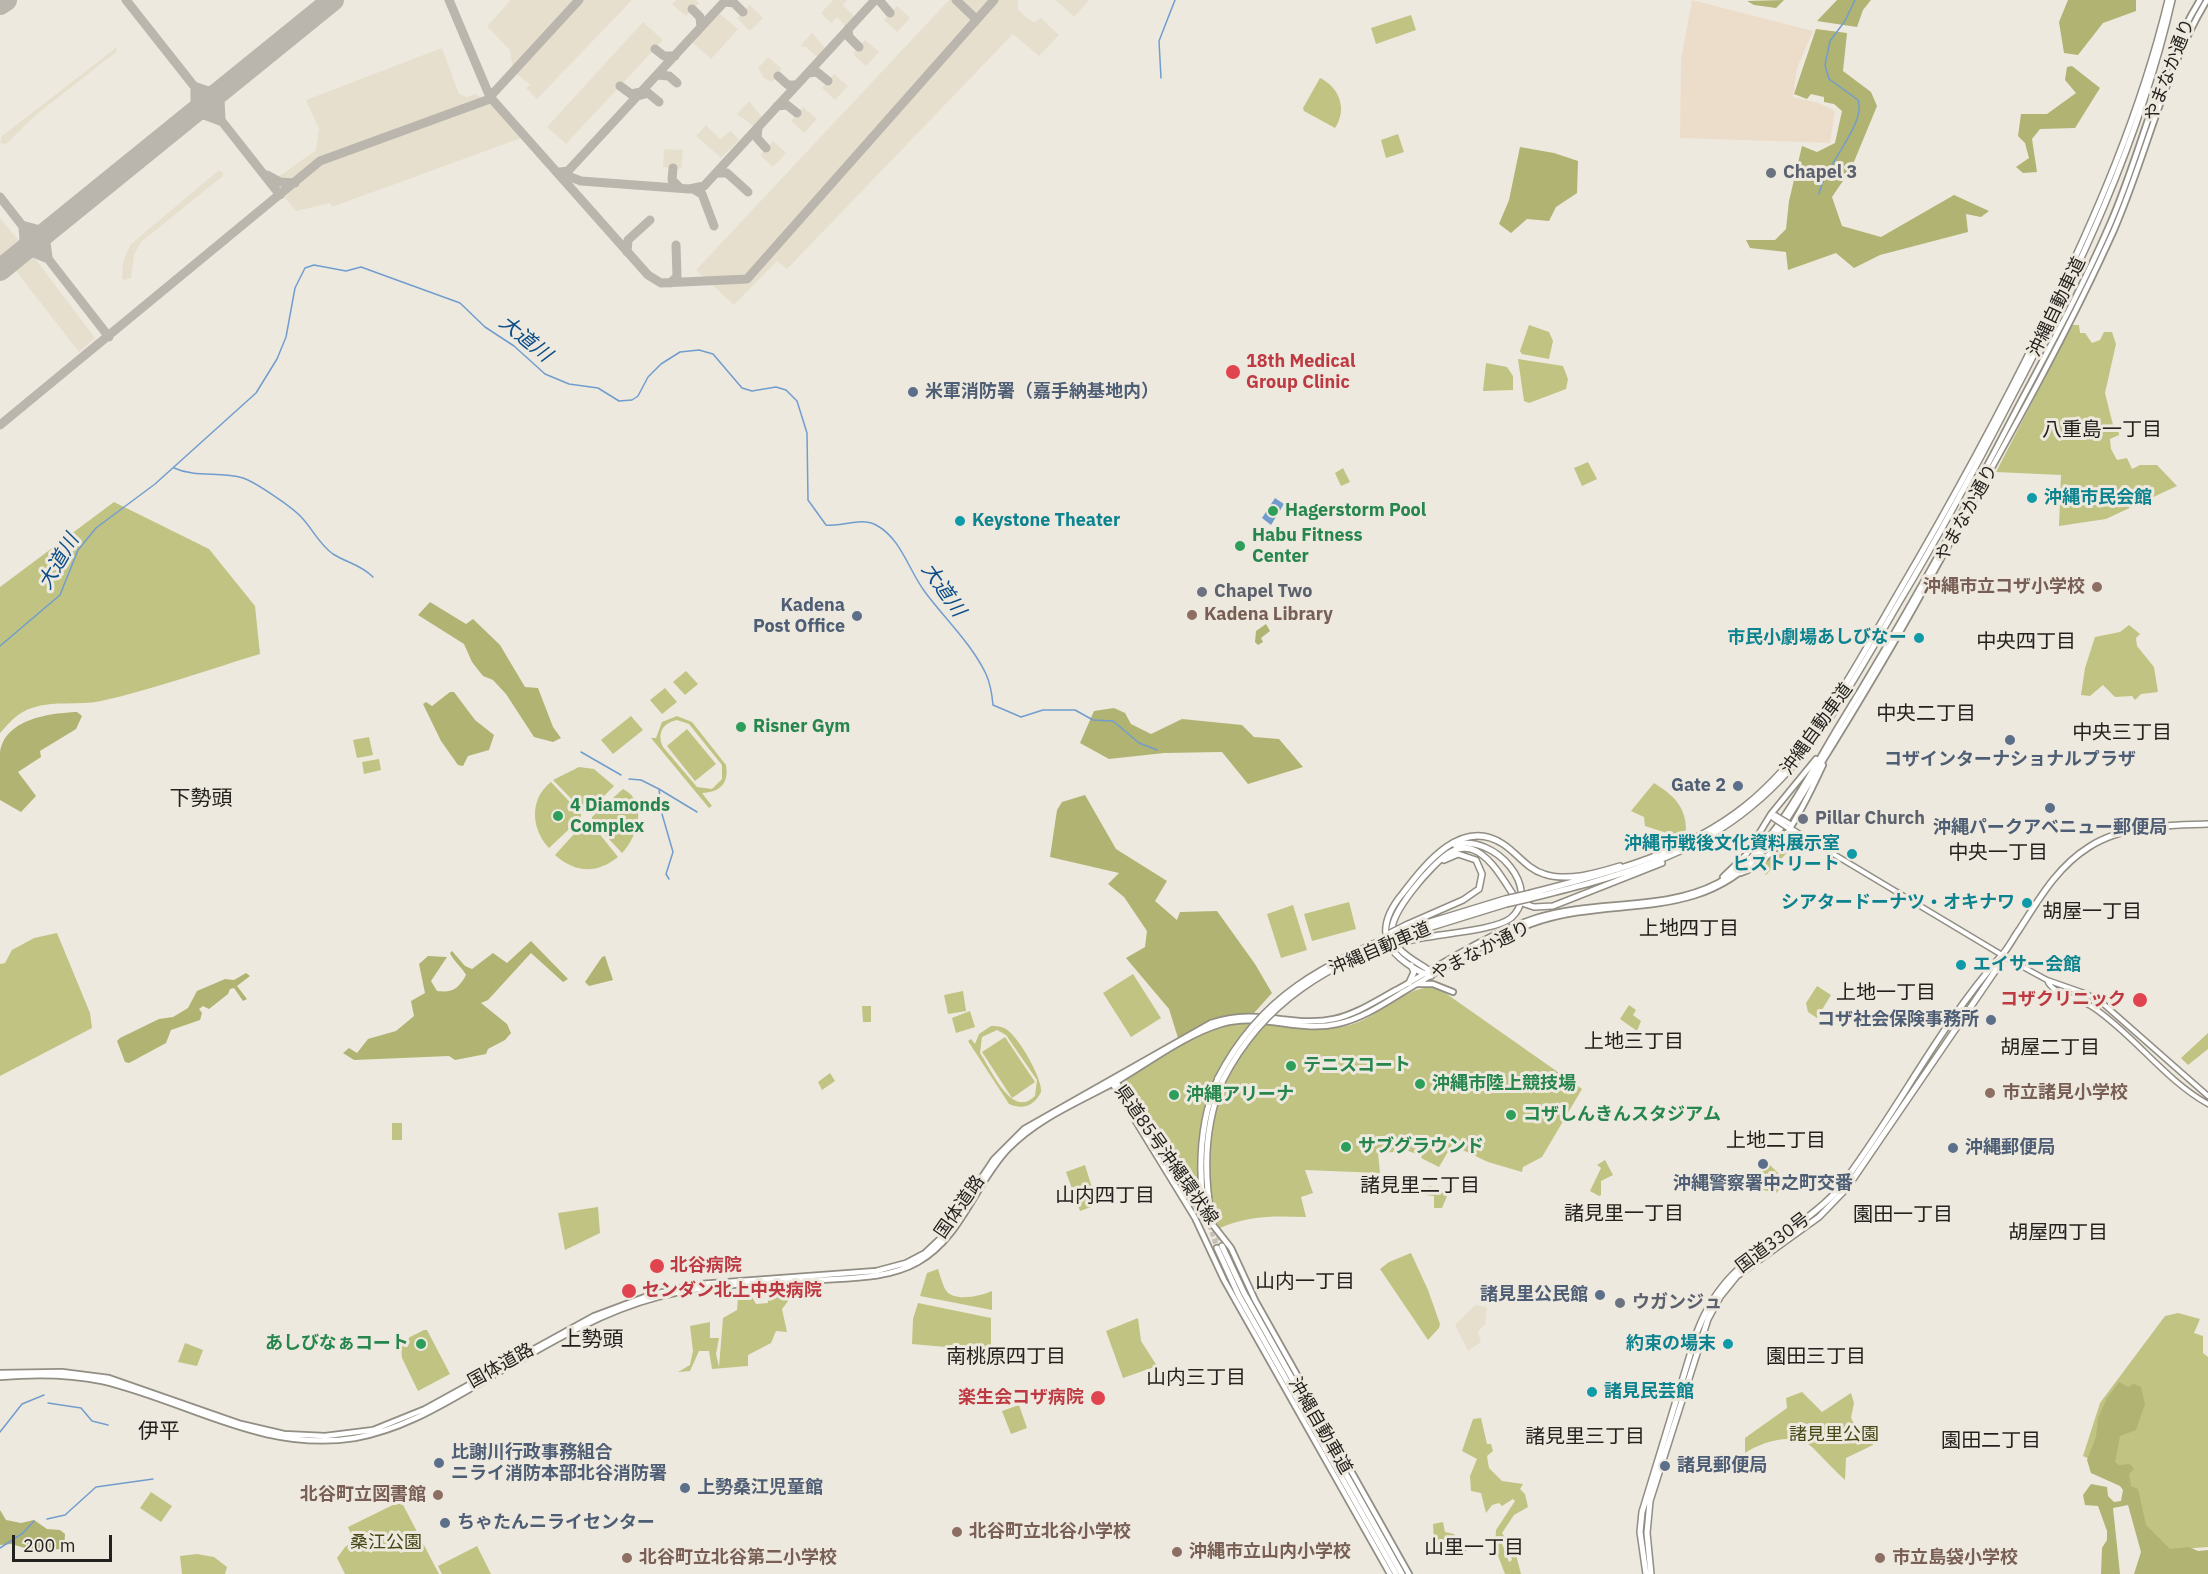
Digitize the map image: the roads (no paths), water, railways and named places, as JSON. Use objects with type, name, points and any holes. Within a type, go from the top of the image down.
[{"type":"highway","name":"沖縄自動車道","points":[[1203,1203],[1202,1135],[1208,1104],[1246,1032],[1269,1006],[1306,978],[1349,954],[1409,932],[1505,902],[1620,875],[1695,844],[1761,796],[1800,750],[1853,669],[1947,508],[2025,362],[2069,271],[2116,164],[2138,106],[2170,0]]},
{"type":"highway","name":"沖縄自動車道","points":[[1523,899],[1618,870],[1679,847],[1746,808]]},
{"type":"highway","name":"国道330号","points":[[1646,1574],[1640,1532],[1645,1499],[1697,1332],[1708,1306],[1740,1265],[1815,1212],[1837,1191],[1950,1025],[2002,956],[2050,883],[2090,846],[2140,829],[2208,824]]},
{"type":"highway","points":[[1429,974],[1394,952],[1388,943],[1386,932],[1389,915],[1417,874],[1442,850],[1467,837],[1489,838],[1500,842],[1542,874],[1568,877],[1616,867],[1679,847]]},
{"type":"highway","points":[[1409,932],[1494,926],[1513,916],[1518,909],[1520,898],[1518,881],[1499,854],[1489,847],[1469,842],[1442,850]]},
{"type":"highway","points":[[1429,974],[1399,949],[1394,941],[1392,926],[1398,909],[1434,865],[1457,849],[1472,850],[1491,865],[1523,899],[1544,908],[1584,896],[1652,868],[1695,844]]},
{"type":"highway","points":[[1310,981],[1376,951],[1473,895],[1482,882],[1480,866],[1471,856],[1458,854],[1434,865]]},
{"type":"highway","name":"沖縄自動車道","points":[[1211,1214],[1206,1152],[1210,1119],[1221,1079],[1240,1049],[1263,1020],[1284,1000],[1310,981],[1409,932]]},
{"type":"highway","name":"国道330号","points":[[1651,1574],[1647,1533],[1650,1501],[1702,1334],[1714,1306],[1737,1276],[1819,1217],[1847,1188],[2000,964],[2002,956]]},
{"type":"highway","points":[[1411,964],[1414,972],[1412,984]]},
{"type":"highway","name":"沖縄自動車道","points":[[1396,1574],[1239,1296],[1219,1247],[1402,1574]]},
{"type":"main road","name":"やまなか通り","points":[[2136,169],[2176,45],[2200,0]]},
{"type":"main road","name":"やまなか通り","points":[[1429,974],[1537,922],[1568,915],[1680,901],[1725,885],[1765,850],[1777,834],[1882,655],[1988,465],[2085,277],[2136,169],[2182,45],[2207,0]]},
{"type":"main road","name":"やまなか通り","points":[[1113,1081],[1221,1020],[1251,1016],[1308,1021],[1334,1019],[1412,984],[1494,936],[1536,918],[1567,911],[1678,897],[1703,890],[1730,875],[1759,850],[1827,749]]},
{"type":"main road","points":[[1703,890],[1725,876],[1746,855],[1773,816],[1827,749]]},
{"type":"main road","points":[[1739,874],[1759,863],[1790,826],[1827,749]]},
{"type":"main road","points":[[1773,816],[2002,956],[2047,980],[2100,1001],[2208,1096]]},
{"type":"main road","points":[[2047,980],[2055,990],[2085,1003],[2106,1017],[2180,1084],[2208,1104]]},
{"type":"main road","points":[[1412,984],[1432,984],[1453,992]]},
{"type":"main road","name":"国体道路","points":[[0,1375],[62,1372],[109,1378],[241,1424],[284,1434],[325,1436],[373,1430],[424,1409],[594,1316],[650,1295],[700,1284],[876,1271],[906,1263],[925,1253],[942,1237],[994,1158],[1017,1134],[1041,1117],[1113,1081]]},
{"type":"main road","name":"県道85号沖縄環状線","points":[[1113,1081],[1195,1218],[1224,1280],[1390,1574]]},
{"type":"main road","name":"県道85号沖縄環状線","points":[[1113,1081],[1191,1197],[1231,1248],[1254,1300],[1409,1574]]},
{"type":"water","name":"Hagerstorm Pool","points":[[1275,498],[1284,504],[1271,525],[1262,518]]},
{"type":"waterway","points":[[1161,78],[1159,41],[1175,0]]},
{"type":"waterway","points":[[1819,194],[1829,170],[1857,120],[1858,100],[1829,79],[1825,65],[1830,41],[1845,21],[1855,0]]},
{"type":"waterway","name":"大道川","points":[[0,646],[60,595],[78,550],[96,528],[155,484],[256,393],[277,359],[286,337],[295,288],[305,268],[314,265],[346,271],[361,267],[460,303],[485,327],[514,346],[545,374],[569,384],[598,388],[619,401],[632,400],[638,396],[648,377],[661,364],[680,352],[699,350],[713,354],[742,388],[752,391],[776,387],[786,390],[797,401],[807,433],[808,500],[826,525],[870,523],[885,531],[892,538],[919,584],[980,663],[989,681],[993,705],[1021,717],[1043,710],[1075,710],[1093,720],[1113,721],[1139,743],[1157,750]]},
{"type":"waterway","points":[[174,468],[191,473],[234,476],[256,485],[298,514],[328,550],[373,577]]},
{"type":"waterway","points":[[581,752],[621,775]]},
{"type":"waterway","points":[[629,779],[641,780],[659,789],[662,814],[673,852],[666,874],[669,879]]},
{"type":"waterway","points":[[659,789],[697,812]]},
{"type":"waterway","points":[[0,1432],[22,1404],[44,1395]]},
{"type":"waterway","points":[[48,1403],[81,1408],[92,1421],[108,1425]]},
{"type":"waterway","points":[[47,1519],[65,1515],[96,1487],[153,1479]]},
{"type":"waterway","points":[[0,1548],[23,1533],[34,1521]]},
{"type":"tunnel","points":[[1203,1203],[1217,1248]]},
{"type":"tunnel","points":[[1211,1214],[1222,1246]]},
{"type":"place","name":"Chapel 3","points":[[1771,173]]},
{"type":"place","name":"18th Medical Group Clinic","points":[[1233,372]]},
{"type":"place","name":"米軍消防署（嘉手納基地内）","points":[[913,392]]},
{"type":"place","name":"沖縄市民会館","points":[[2032,498]]},
{"type":"place","name":"Hagerstorm Pool","points":[[1273,511]]},
{"type":"place","name":"Keystone Theater","points":[[960,521]]},
{"type":"place","name":"Habu Fitness Center","points":[[1240,546]]},
{"type":"place","name":"沖縄市立コザ小学校","points":[[2097,587]]},
{"type":"place","name":"Chapel Two","points":[[1202,592]]},
{"type":"place","name":"Kadena Library","points":[[1192,615]]},
{"type":"place","name":"Kadena Post Office","points":[[857,616]]},
{"type":"place","name":"市民小劇場あしびなー","points":[[1919,638]]},
{"type":"place","name":"Risner Gym","points":[[741,727]]},
{"type":"place","name":"コザインターナショナルプラザ","points":[[2010,740]]},
{"type":"place","name":"Gate 2","points":[[1738,786]]},
{"type":"place","name":"沖縄パークアベニュー郵便局","points":[[2050,808]]},
{"type":"place","name":"4 Diamonds Complex","points":[[558,816]]},
{"type":"place","name":"Pillar Church","points":[[1803,819]]},
{"type":"place","name":"沖縄市戦後文化資料展示室 ヒストリート","points":[[1852,854]]},
{"type":"place","name":"シアタードーナツ・オキナワ","points":[[2027,903]]},
{"type":"place","name":"エイサー会館","points":[[1961,965]]},
{"type":"place","name":"コザクリニック","points":[[2140,1000]]},
{"type":"place","name":"コザ社会保険事務所","points":[[1991,1020]]},
{"type":"place","name":"テニスコート","points":[[1291,1066]]},
{"type":"place","name":"沖縄市陸上競技場","points":[[1420,1084]]},
{"type":"place","name":"市立諸見小学校","points":[[1990,1093]]},
{"type":"place","name":"沖縄アリーナ","points":[[1174,1095]]},
{"type":"place","name":"コザしんきんスタジアム","points":[[1511,1115]]},
{"type":"place","name":"サブグラウンド","points":[[1346,1147]]},
{"type":"place","name":"沖縄郵便局","points":[[1953,1148]]},
{"type":"place","name":"沖縄警察署中之町交番","points":[[1763,1164]]},
{"type":"place","name":"北谷病院","points":[[657,1266]]},
{"type":"place","name":"センダン北上中央病院","points":[[629,1291]]},
{"type":"place","name":"諸見里公民館","points":[[1600,1295]]},
{"type":"place","name":"ウガンジュ","points":[[1620,1303]]},
{"type":"place","name":"あしびなぁコート","points":[[421,1344]]},
{"type":"place","name":"約束の場末","points":[[1728,1344]]},
{"type":"place","name":"諸見民芸館","points":[[1592,1392]]},
{"type":"place","name":"楽生会コザ病院","points":[[1098,1398]]},
{"type":"place","name":"比謝川行政事務組合 ニライ消防本部北谷消防署","points":[[439,1463]]},
{"type":"place","name":"諸見郵便局","points":[[1665,1466]]},
{"type":"place","name":"上勢桑江児童館","points":[[685,1488]]},
{"type":"place","name":"北谷町立図書館","points":[[438,1495]]},
{"type":"place","name":"ちゃたんニライセンター","points":[[445,1523]]},
{"type":"place","name":"北谷町立北谷小学校","points":[[957,1532]]},
{"type":"place","name":"沖縄市立山内小学校","points":[[1177,1552]]},
{"type":"place","name":"北谷町立北谷第二小学校","points":[[627,1558]]},
{"type":"place","name":"市立島袋小学校","points":[[1880,1558]]},
{"type":"district","name":"八重島一丁目","points":[[2102,430]]},
{"type":"district","name":"中央四丁目","points":[[2026,642]]},
{"type":"district","name":"中央二丁目","points":[[1926,714]]},
{"type":"district","name":"中央三丁目","points":[[2122,733]]},
{"type":"district","name":"下勢頭","points":[[201,799]]},
{"type":"district","name":"中央一丁目","points":[[1998,853]]},
{"type":"district","name":"胡屋一丁目","points":[[2092,912]]},
{"type":"district","name":"上地四丁目","points":[[1689,929]]},
{"type":"district","name":"上地一丁目","points":[[1886,993]]},
{"type":"district","name":"上地三丁目","points":[[1634,1042]]},
{"type":"district","name":"胡屋二丁目","points":[[2050,1048]]},
{"type":"district","name":"上地二丁目","points":[[1776,1141]]},
{"type":"district","name":"諸見里二丁目","points":[[1420,1186]]},
{"type":"district","name":"山内四丁目","points":[[1105,1196]]},
{"type":"district","name":"諸見里一丁目","points":[[1624,1214]]},
{"type":"district","name":"園田一丁目","points":[[1903,1215]]},
{"type":"district","name":"胡屋四丁目","points":[[2058,1233]]},
{"type":"district","name":"山内一丁目","points":[[1305,1282]]},
{"type":"district","name":"上勢頭","points":[[592,1340]]},
{"type":"district","name":"南桃原四丁目","points":[[1006,1357]]},
{"type":"district","name":"園田三丁目","points":[[1816,1357]]},
{"type":"district","name":"山内三丁目","points":[[1196,1378]]},
{"type":"district","name":"伊平","points":[[159,1432]]},
{"type":"district","name":"諸見里三丁目","points":[[1585,1437]]},
{"type":"district","name":"園田二丁目","points":[[1991,1441]]},
{"type":"district","name":"山里一丁目","points":[[1474,1548]]},
{"type":"park label","name":"諸見里公園","points":[[1834,1435]]},
{"type":"park label","name":"桑江公園","points":[[386,1543]]}]
